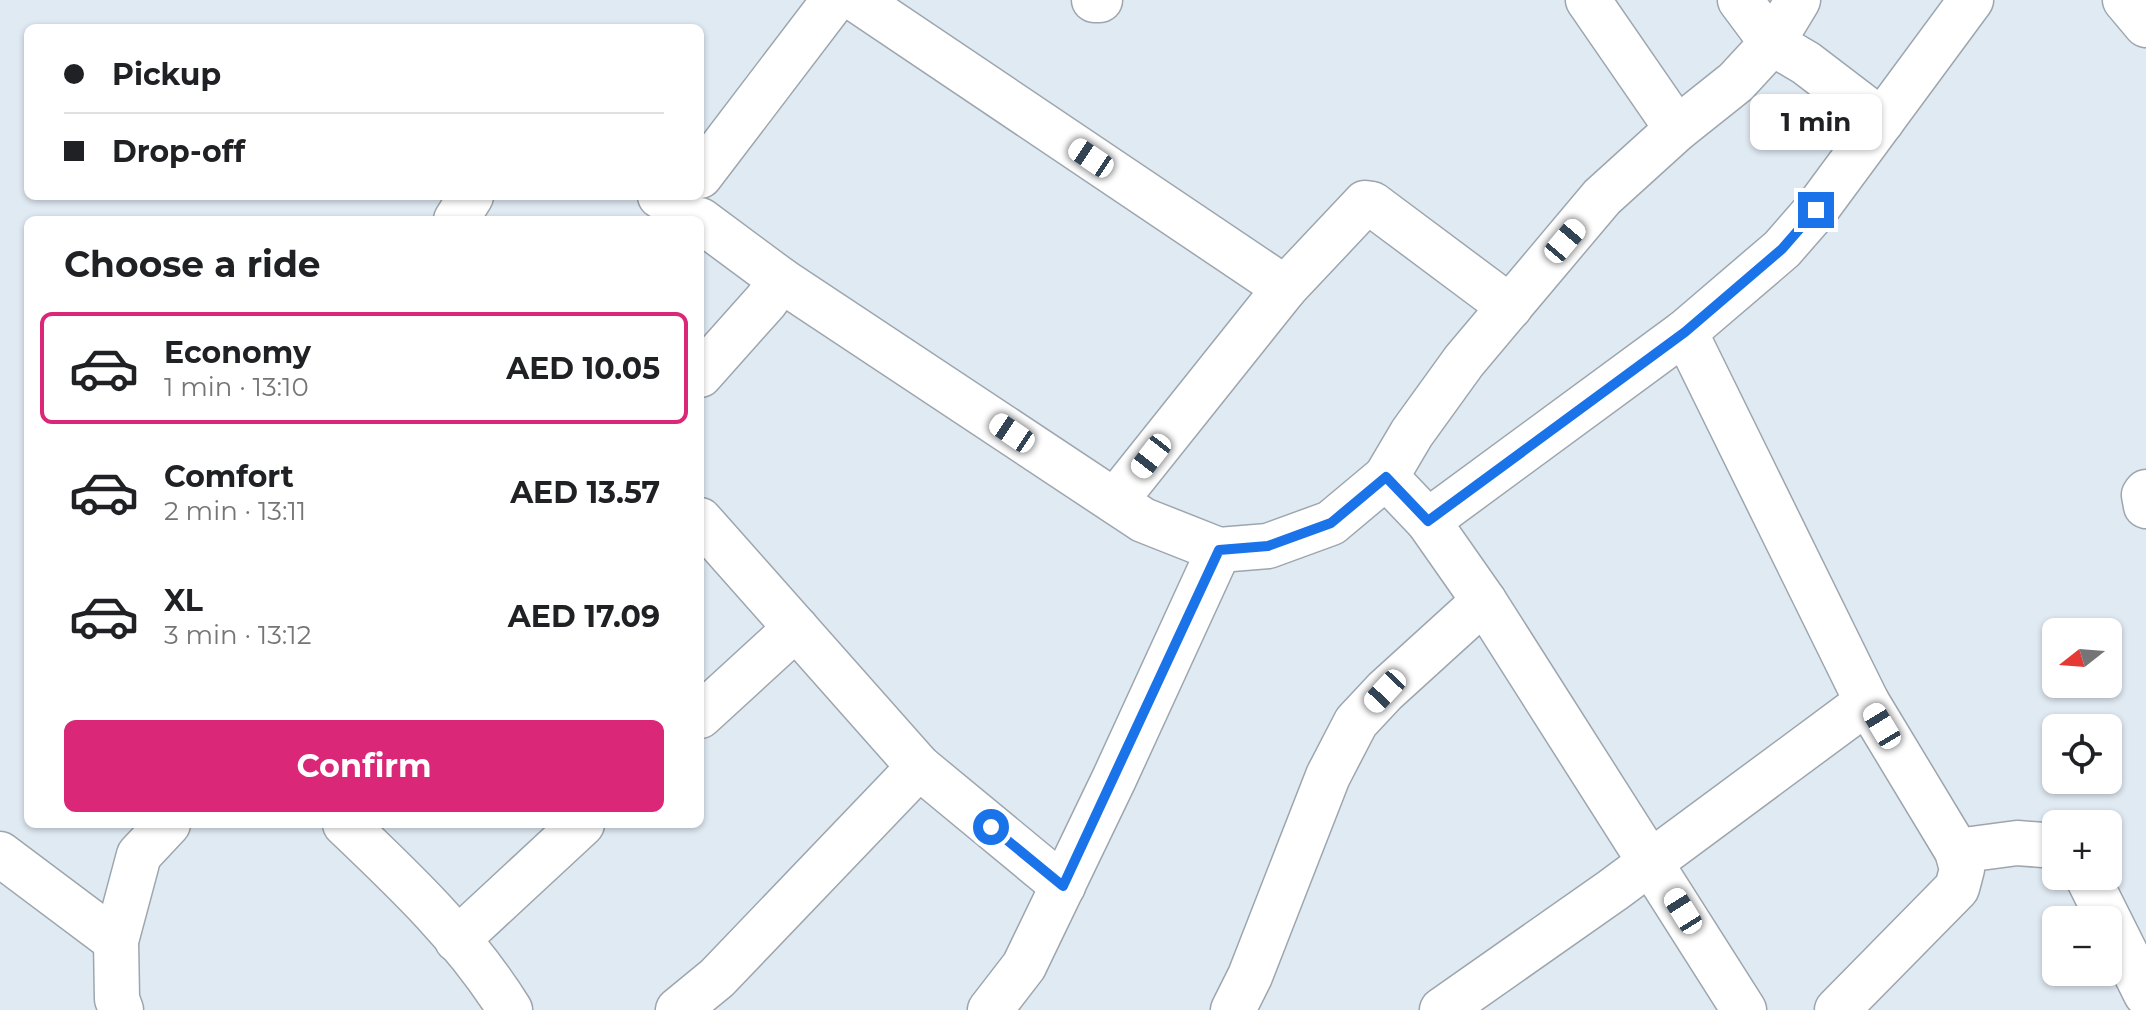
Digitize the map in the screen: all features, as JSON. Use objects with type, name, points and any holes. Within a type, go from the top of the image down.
[{"type":"street","points":[[704,181],[834,0]]},
{"type":"street","points":[[857,0],[1285,288]]},
{"type":"street","points":[[1588,0],[1677,129]]},
{"type":"street","points":[[1740,0],[1772,43],[1806,63],[1882,121]]},
{"type":"street","points":[[704,216],[781,280],[1143,520],[1219,550],[1268,546],[1331,523],[1386,477],[1420,421],[1464,361],[1602,197],[1677,129],[1736,82],[1772,43],[1798,0]]},
{"type":"street","points":[[1428,521],[1685,332],[1782,249],[1816,210],[1971,0]]},
{"type":"street","points":[[2125,0],[2146,25]]},
{"type":"street","points":[[688,203],[704,216]]},
{"type":"street","points":[[1115,501],[1285,288],[1365,203],[1372,204],[1510,307]]},
{"type":"street","points":[[704,371],[781,280]]},
{"type":"street","points":[[1685,332],[1867,702],[1957,851],[1962,869],[1957,888],[1837,1010]]},
{"type":"street","points":[[1386,477],[1428,521],[1484,601],[1744,1010]]},
{"type":"street","points":[[2146,492],[2146,506]]},
{"type":"street","points":[[704,524],[919,767],[1063,886]]},
{"type":"street","points":[[990,1010],[1024,966],[1219,550]]},
{"type":"street","points":[[1233,1010],[1250,976],[1328,776],[1356,722],[1385,691],[1484,601]]},
{"type":"street","points":[[704,712],[796,628]]},
{"type":"street","points":[[1442,1010],[1652,861],[1867,702]]},
{"type":"street","points":[[681,1009],[717,978],[919,767]]},
{"type":"street","points":[[121,1010],[117,999],[116,941],[139,855],[164,828]]},
{"type":"street","points":[[349,828],[420,895],[494,984],[510,1010]]},
{"type":"street","points":[[457,940],[578,828]]},
{"type":"street","points":[[1957,851],[2017,843],[2042,845]]},
{"type":"street","points":[[0,854],[116,941]]},
{"type":"street","points":[[2094,890],[2146,994]]},
{"type":"route","points":[[991,827],[1063,886],[1219,550],[1268,546],[1331,523],[1386,477],[1428,521],[1685,332],[1782,249],[1816,210]]}]
